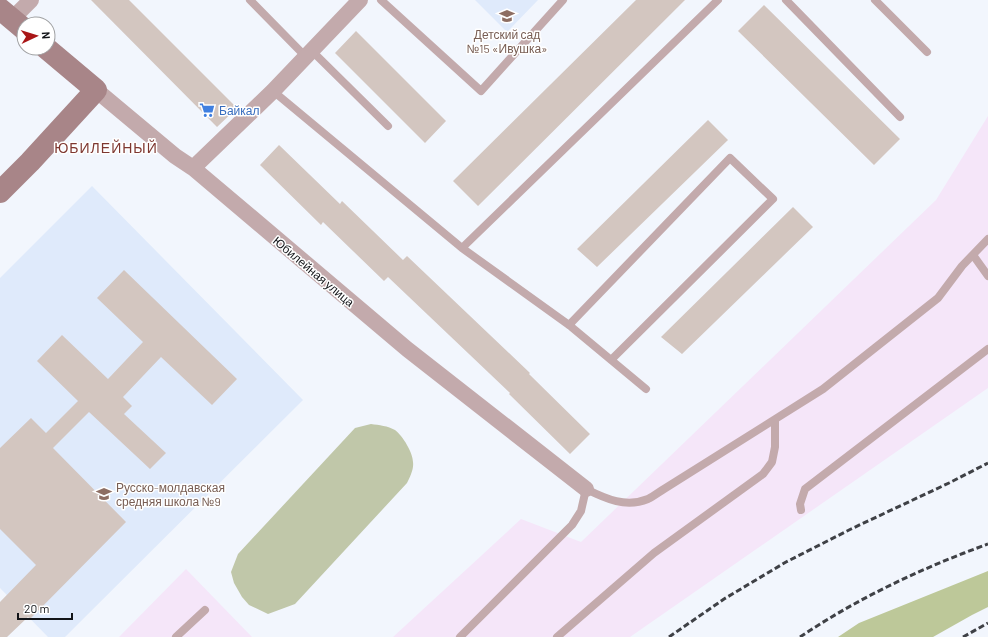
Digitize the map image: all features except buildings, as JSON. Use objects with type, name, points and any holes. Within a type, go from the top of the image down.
[{"type":"street","points":[[12,19],[31,0]]},
{"type":"street","points":[[193,168],[273,91],[360,0]]},
{"type":"street","name":"Юбилейная улица","points":[[56,56],[175,156],[193,168],[407,350],[586,489]]},
{"type":"street","points":[[0,192],[30,162],[96,90]]},
{"type":"lane","points":[[250,0],[388,126]]},
{"type":"lane","points":[[381,0],[481,91],[563,0]]},
{"type":"lane","points":[[462,248],[718,0]]},
{"type":"lane","points":[[786,0],[900,117]]},
{"type":"lane","points":[[875,0],[927,52]]},
{"type":"lane","points":[[273,91],[462,248],[569,326],[646,389]]},
{"type":"lane","points":[[569,326],[730,158],[773,198],[611,360]]},
{"type":"lane","points":[[460,637],[572,525],[581,511],[586,489],[609,500],[620,502],[632,503],[648,499],[823,389],[938,298],[962,266],[988,239]]},
{"type":"lane","points":[[973,255],[988,276]]},
{"type":"lane","points":[[801,510],[800,504],[805,489],[988,349]]},
{"type":"lane","points":[[557,637],[654,553],[763,474],[772,462],[775,447],[775,420]]},
{"type":"lane","points":[[176,637],[205,610]]},
{"type":"shaded area","name":"Детский сад №15 «Ивушка»","points":[[475,0],[538,0],[507,32]]},
{"type":"shaded area","points":[[988,116],[988,388],[630,637],[393,637],[521,519],[581,542],[936,200]]},
{"type":"shaded area","name":"Русско-молдавская средняя школа №9","points":[[92,186],[303,400],[65,637],[48,637],[0,588],[0,278]]},
{"type":"shaded area","points":[[186,569],[252,637],[119,637]]},
{"type":"green space","points":[[371,424],[395,430],[407,445],[413,458],[413,465],[412,473],[407,483],[295,604],[268,614],[249,605],[242,597],[234,583],[231,572],[238,554],[355,428]]},
{"type":"green space","points":[[988,571],[988,607],[933,637],[838,637],[859,623]]},
{"type":"railway","points":[[669,637],[724,599],[786,562],[988,463]]},
{"type":"railway","points":[[800,637],[845,609],[891,585],[939,563],[988,544]]},
{"type":"railway","points":[[963,637],[988,623]]},
{"type":"place","name":"Детский сад №15 «Ивушка»","points":[[507,16]]},
{"type":"place","name":"Байкал","points":[[207,110]]},
{"type":"place","name":"Русско-молдавская средняя школа №9","points":[[104,494]]},
{"type":"district","name":"ЮБИЛЕЙНЫЙ","points":[[106,147]]}]
